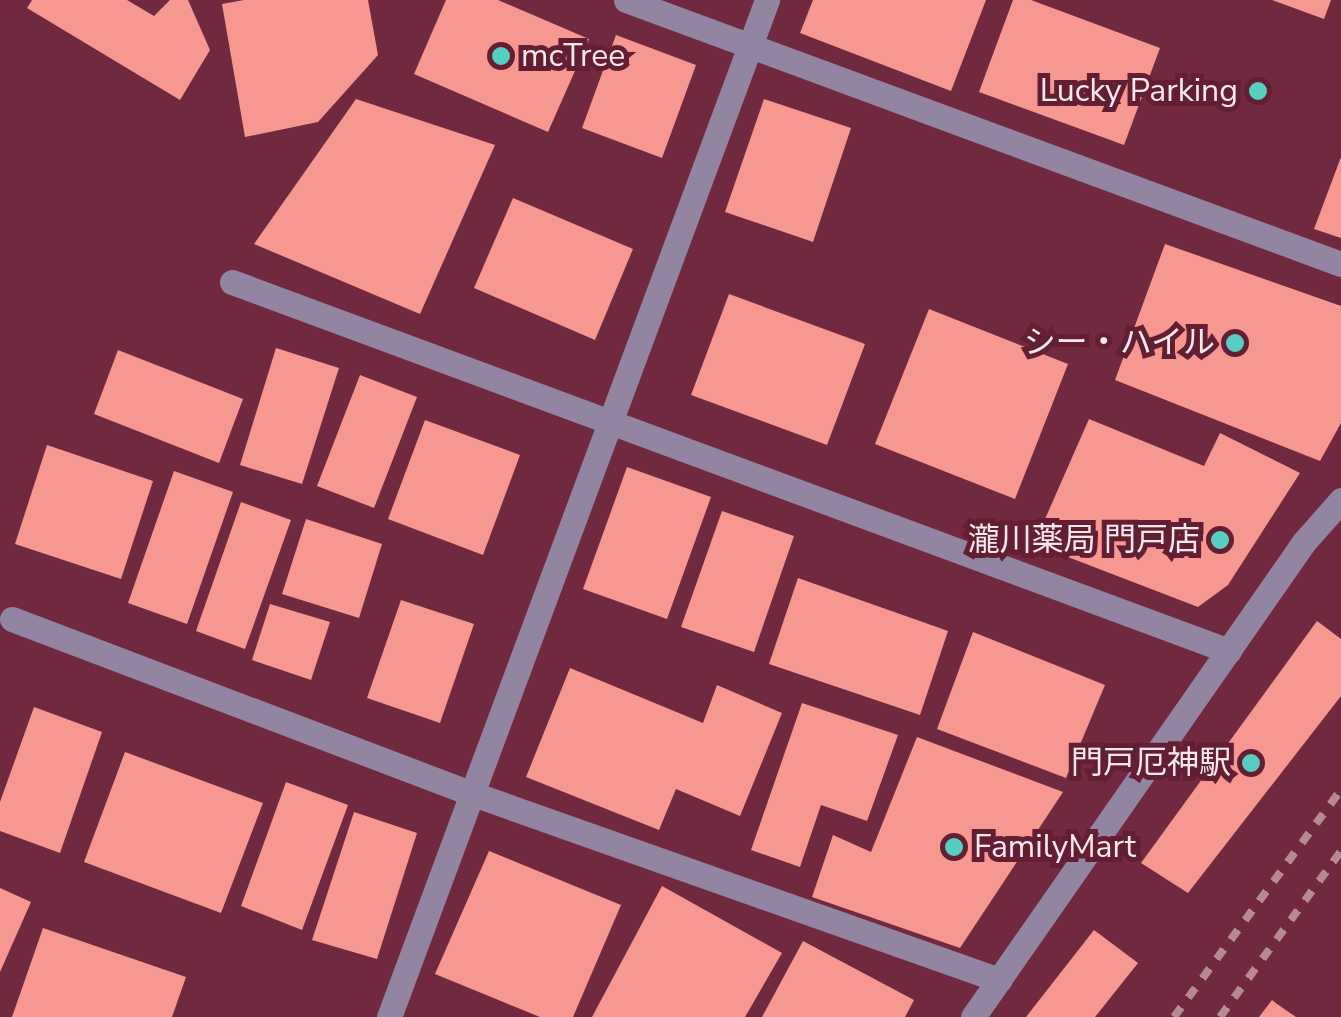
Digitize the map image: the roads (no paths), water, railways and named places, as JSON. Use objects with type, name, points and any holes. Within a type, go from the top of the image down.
[{"type":"street","points":[[626,0],[1341,264]]},
{"type":"street","points":[[389,1017],[476,795],[748,45],[768,0]]},
{"type":"street","points":[[232,282],[1229,651]]},
{"type":"street","points":[[973,1017],[1229,651],[1341,500]]},
{"type":"street","points":[[12,619],[476,795],[999,980]]},
{"type":"railway","points":[[1174,1017],[1341,790]]},
{"type":"railway","points":[[1220,1017],[1341,851]]},
{"type":"place","name":"mcTree","points":[[501,56]]},
{"type":"place","name":"Lucky Parking","points":[[1258,91]]},
{"type":"place","name":"シー・ハイル","points":[[1235,343]]},
{"type":"place","name":"瀧川薬局 門戸店","points":[[1220,540]]},
{"type":"place","name":"門戸厄神駅","points":[[1251,763]]},
{"type":"place","name":"FamilyMart","points":[[954,847]]}]
